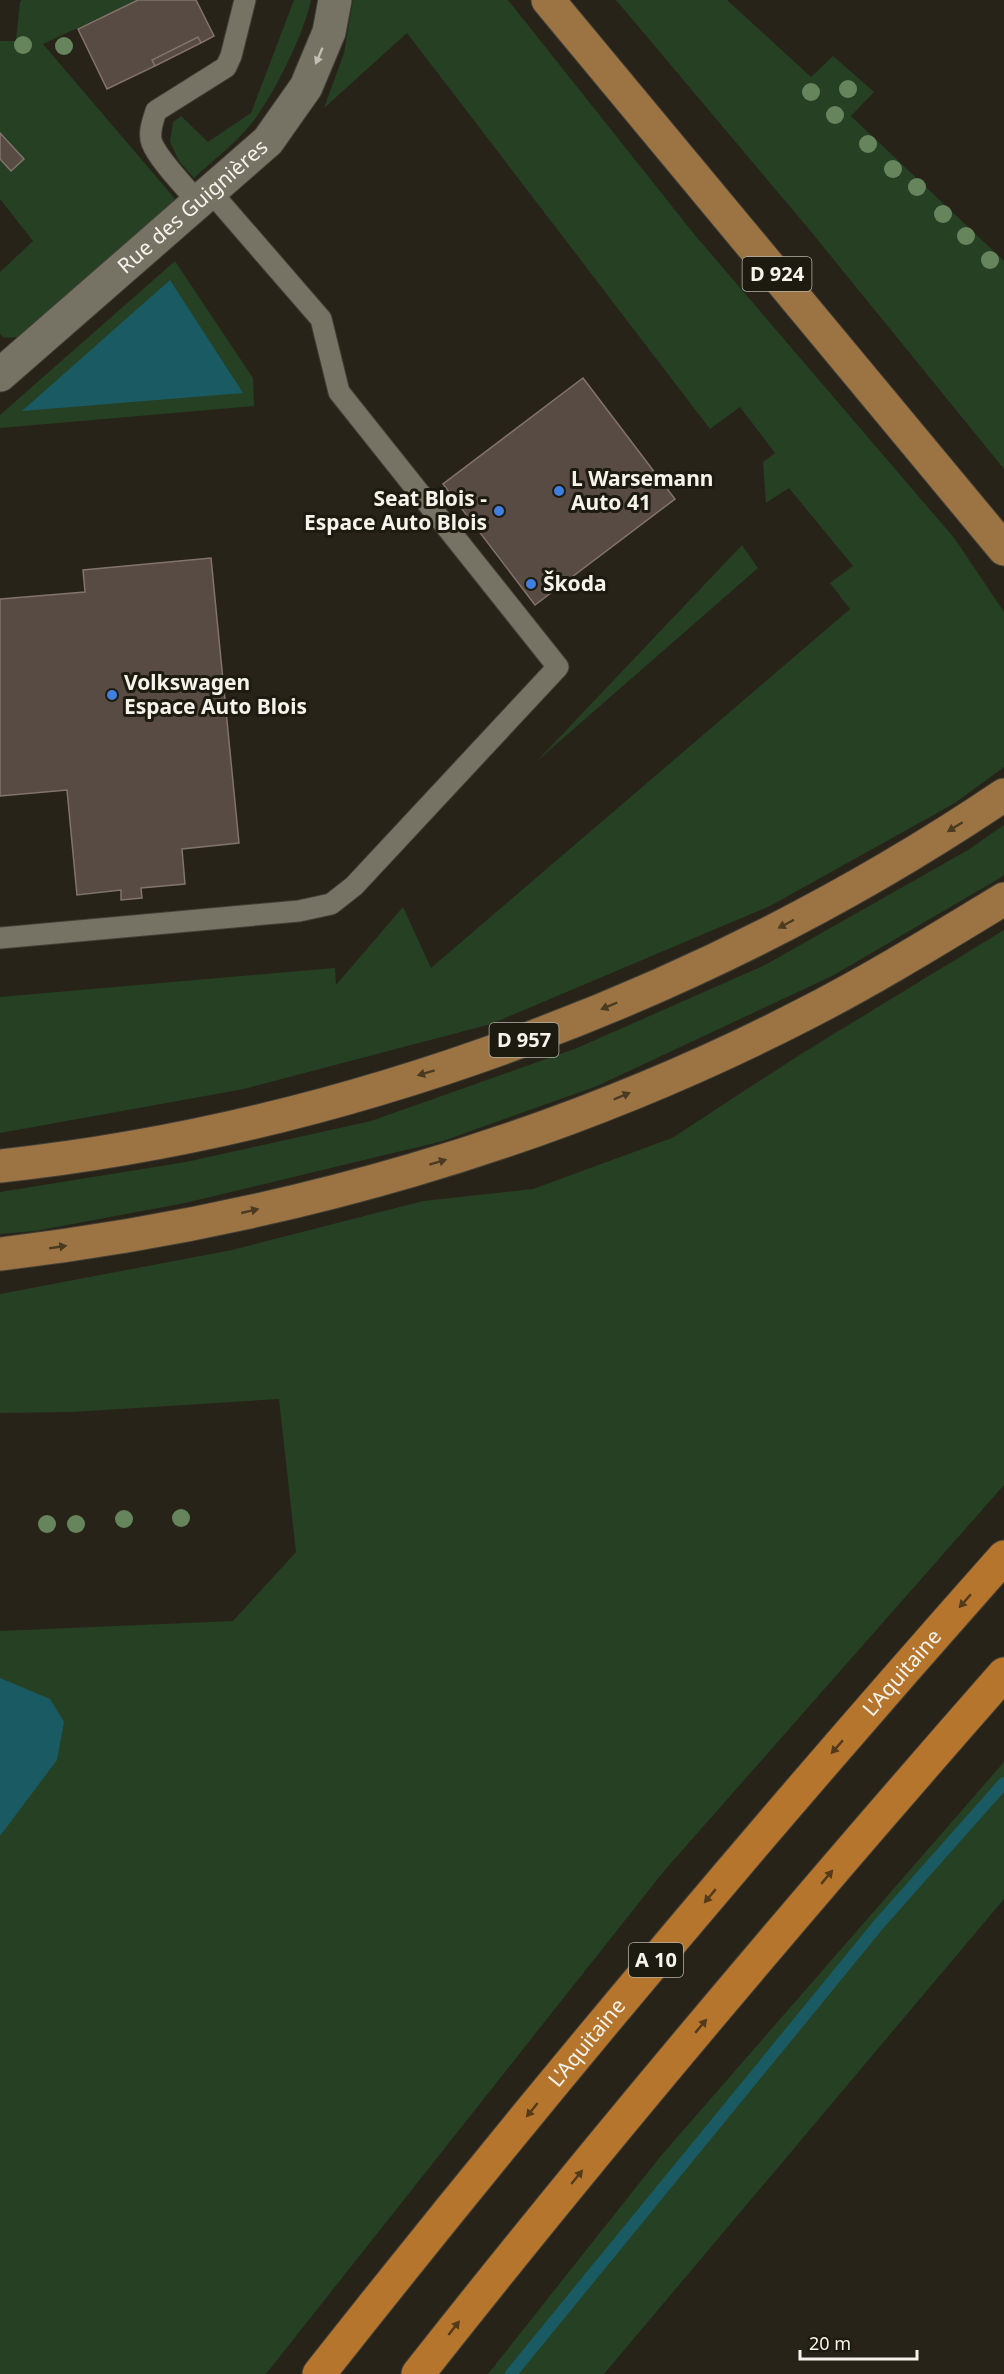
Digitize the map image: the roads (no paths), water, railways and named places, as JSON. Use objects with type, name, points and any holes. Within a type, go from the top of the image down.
[{"type":"highway","name":"L'Aquitaine","points":[[319,2374],[594,2033],[790,1801],[1004,1557]]},
{"type":"highway","points":[[418,2374],[662,2073],[849,1851],[1004,1674]]},
{"type":"main road","name":"D 924","points":[[548,0],[1004,549]]},
{"type":"main road","name":"D 957","points":[[0,1166],[181,1138],[251,1122],[362,1093],[552,1030],[677,977],[765,935],[875,877],[1004,795]]},
{"type":"main road","points":[[0,1254],[51,1248],[206,1222],[382,1179],[497,1143],[624,1095],[717,1056],[804,1015],[910,956],[1004,899]]},
{"type":"street","name":"Rue des Guignières","points":[[2,370],[268,141],[306,87],[329,32],[335,0]]},
{"type":"lane","points":[[0,938],[299,911],[331,904],[354,886],[558,668],[339,392],[321,319],[205,197],[157,152],[151,142],[150,128],[156,111],[226,68],[245,0]]},
{"type":"water","points":[[170,280],[243,393],[22,411]]},
{"type":"water","points":[[0,1678],[50,1699],[64,1722],[57,1760],[0,1836]]},
{"type":"waterway","points":[[511,2374],[879,1924],[1004,1783]]},
{"type":"place","name":"L Warsemann Auto 41","points":[[559,491]]},
{"type":"place","name":"Seat Blois - Espace Auto Blois","points":[[499,511]]},
{"type":"place","name":"Škoda","points":[[531,584]]},
{"type":"place","name":"Volkswagen Espace Auto Blois","points":[[112,695]]}]
